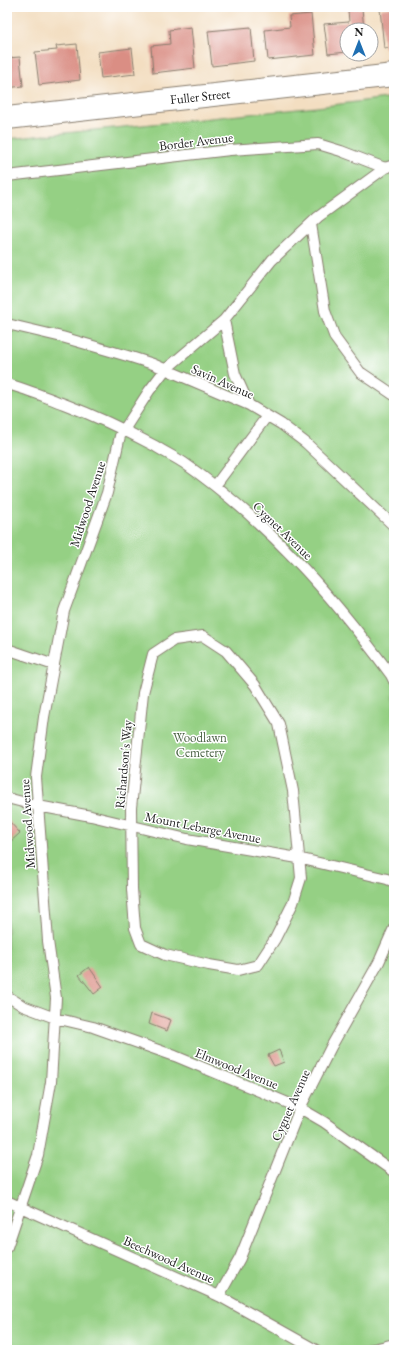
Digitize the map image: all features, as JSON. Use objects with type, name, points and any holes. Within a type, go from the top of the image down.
[{"type":"street","name":"Fuller Street","points":[[7,118],[394,75]]},
{"type":"lane","name":"Border Avenue","points":[[7,176],[230,150],[318,144],[390,167]]},
{"type":"lane","name":"Midwood Avenue","points":[[7,1247],[38,1155],[51,1082],[56,998],[48,941],[36,777],[44,717],[64,611],[107,493],[120,436],[149,391],[165,370],[224,320],[272,260],[318,216],[390,167]]},
{"type":"lane","points":[[311,224],[325,311],[335,338],[360,372],[394,395]]},
{"type":"lane","points":[[224,320],[235,374],[249,405]]},
{"type":"lane","name":"Savin Avenue","points":[[7,324],[62,337],[131,357],[249,405],[281,424],[306,443],[394,526]]},
{"type":"lane","name":"Cygnet Avenue","points":[[7,384],[84,412],[124,430],[183,462],[229,496],[268,531],[320,585],[361,634],[394,681]]},
{"type":"lane","points":[[215,486],[267,416]]},
{"type":"lane","name":"Richardson's Way","points":[[203,636],[226,651],[255,685],[278,724],[293,791],[298,858],[301,878],[294,903],[275,939],[258,965],[238,970],[208,965],[165,955],[141,944],[135,928],[132,889],[131,808],[143,693],[154,654],[174,640],[203,636]]},
{"type":"lane","points":[[7,649],[54,665]]},
{"type":"lane","name":"Mount Lebarge Avenue","points":[[7,798],[187,839],[298,858],[387,878],[394,882]]},
{"type":"lane","name":"Cygnet Avenue","points":[[219,1296],[240,1258],[300,1108],[379,962],[394,928]]},
{"type":"lane","name":"Elmwood Avenue","points":[[7,996],[23,1006],[55,1018],[92,1027],[175,1056],[300,1108],[324,1122],[394,1172]]},
{"type":"lane","name":"Beechwood Avenue","points":[[7,1201],[219,1296],[316,1350]]},
{"type":"lane","points":[[370,1350],[394,1344]]},
{"type":"green space","name":"Woodlawn Cemetery","points":[[394,97],[394,1350],[7,1350],[7,139],[317,107]]},
{"type":"building","points":[[394,7],[394,47],[384,48],[380,9]]},
{"type":"building","points":[[362,8],[363,22],[349,22],[348,10]]},
{"type":"building","points":[[311,14],[315,55],[268,60],[265,30],[290,27],[289,16]]},
{"type":"building","points":[[339,23],[339,53],[328,54],[324,24]]},
{"type":"building","points":[[191,27],[195,68],[153,73],[151,46],[170,44],[169,30]]},
{"type":"building","points":[[251,27],[254,61],[212,66],[208,31]]},
{"type":"building","points":[[77,44],[80,80],[39,85],[35,52],[57,50],[56,46]]},
{"type":"building","points":[[132,48],[135,74],[101,78],[98,52]]},
{"type":"building","points":[[20,57],[23,86],[7,88],[7,58]]},
{"type":"building","points":[[8,820],[20,833],[9,843],[7,840]]},
{"type":"building","points":[[89,967],[103,987],[94,994],[79,975]]},
{"type":"building","points":[[152,1013],[171,1020],[167,1031],[149,1024]]},
{"type":"building","points":[[279,1050],[284,1062],[274,1066],[268,1055]]}]
